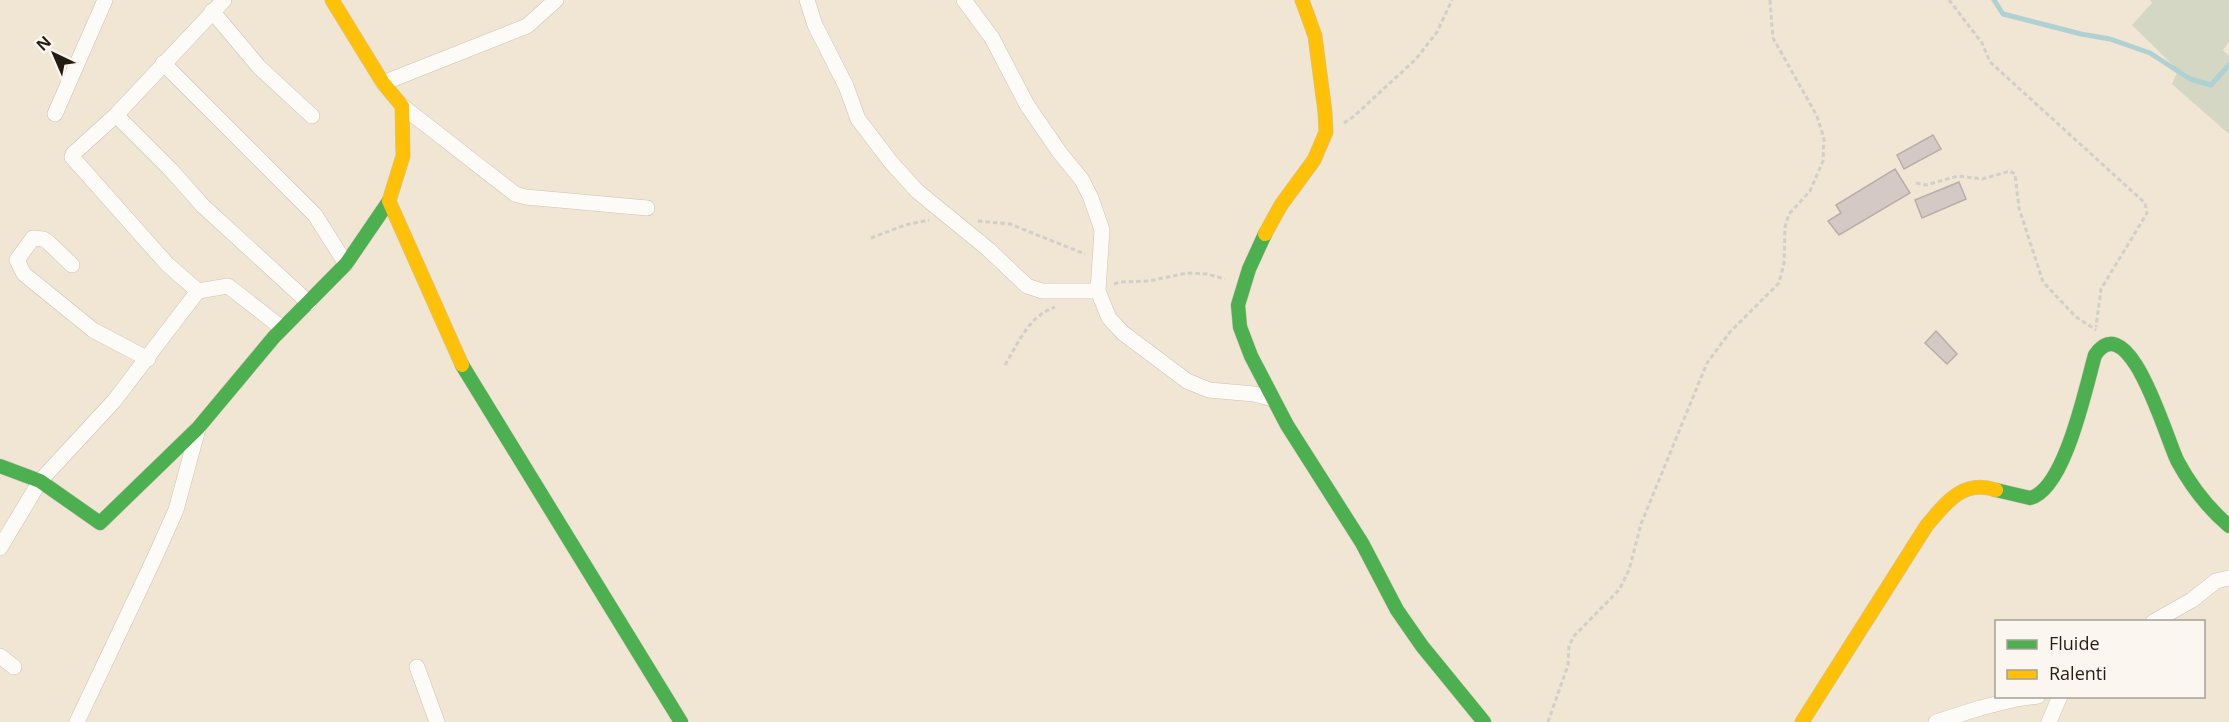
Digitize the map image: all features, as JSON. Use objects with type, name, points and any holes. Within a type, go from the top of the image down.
[{"type":"street","points":[[55,114],[105,0]]},
{"type":"street","points":[[198,291],[167,264],[73,161],[73,154],[116,115],[224,0]]},
{"type":"street","points":[[332,0],[383,83],[402,106],[515,194],[526,197],[647,208]]},
{"type":"street","points":[[383,83],[527,26],[556,0]]},
{"type":"street","points":[[807,0],[815,25],[846,86],[858,119],[890,161],[917,190],[988,249],[1027,286],[1042,291],[1098,291]]},
{"type":"street","points":[[964,0],[992,38],[1027,105],[1082,180],[1091,198],[1102,230],[1103,243],[1098,291],[1108,318],[1181,377],[1209,390],[1254,394],[1273,399]]},
{"type":"street","points":[[1302,0],[1309,13],[1316,39],[1326,133],[1318,153],[1279,209],[1248,272],[1238,306],[1240,331],[1273,399],[1376,566],[1402,618],[1440,671],[1484,722]]},
{"type":"street","points":[[212,11],[259,67],[312,116]]},
{"type":"street","points":[[164,63],[315,215],[346,264]]},
{"type":"street","points":[[0,466],[40,482],[100,524],[198,428],[282,328],[346,264],[389,201],[403,156],[402,106]]},
{"type":"street","points":[[116,115],[203,206],[309,303]]},
{"type":"street","points":[[389,201],[461,363],[681,722]]},
{"type":"street","points":[[72,265],[43,239],[33,238],[17,260],[24,274],[93,330],[148,359]]},
{"type":"street","points":[[0,548],[40,482],[114,401],[198,291],[228,286],[282,328]]},
{"type":"street","points":[[1802,722],[1927,525],[1942,509],[1958,495],[1978,486],[2021,498],[2034,498],[2044,489],[2057,472],[2070,441],[2095,355],[2099,347],[2106,342],[2113,342],[2126,353],[2150,387],[2168,444],[2179,465],[2212,510],[2229,526]]},
{"type":"street","points":[[77,722],[176,510],[198,428]]},
{"type":"street","points":[[2155,620],[2192,600],[2216,581],[2229,578]]},
{"type":"street","points":[[0,656],[14,667]]},
{"type":"street","points":[[417,667],[437,722]]},
{"type":"street","points":[[1936,722],[1988,706],[2028,698]]},
{"type":"street","points":[[2049,722],[2059,698]]},
{"type":"path","points":[[1326,133],[1353,117],[1416,59],[1437,32],[1452,0]]},
{"type":"path","points":[[1548,722],[1568,664],[1569,646],[1574,636],[1619,590],[1629,570],[1641,524],[1707,363],[1730,332],[1779,284],[1784,263],[1785,227],[1789,214],[1810,191],[1823,161],[1824,139],[1817,116],[1773,38],[1770,0]]},
{"type":"path","points":[[1949,0],[1982,43],[1990,62],[2058,126],[2145,202],[2147,213],[2100,289],[2095,329]]},
{"type":"path","points":[[1916,183],[1926,185],[1958,176],[1982,179],[2010,171],[2015,174],[2019,208],[2043,282],[2076,317],[2095,329],[2106,342]]},
{"type":"green space","points":[[2150,0],[2229,0],[2229,42],[2223,50],[2229,56],[2229,134],[2172,84],[2178,70],[2132,25],[2152,3]]},
{"type":"building","points":[[1933,135],[1941,149],[1904,169],[1897,155]]},
{"type":"building","points":[[1895,169],[1910,193],[1839,235],[1828,221],[1841,213],[1836,205]]},
{"type":"building","points":[[1959,182],[1966,199],[1922,218],[1915,200]]},
{"type":"building","points":[[1936,331],[1957,354],[1947,364],[1925,343]]},
{"type":"waterway","points":[[1994,0],[2003,14],[2110,39],[2150,53],[2190,79],[2211,85],[2229,65]]},
{"type":"traffic: fast","points":[[0,466],[40,481],[100,523],[198,428],[274,337],[346,264],[389,201]]},
{"type":"traffic: fast","points":[[1265,234],[1249,269],[1238,305],[1240,327],[1251,356],[1287,425],[1362,543],[1397,610],[1422,646],[1484,722]]},
{"type":"traffic: fast","points":[[1996,490],[2030,498],[2042,491],[2054,477],[2064,457],[2080,412],[2095,355],[2108,344],[2121,348],[2134,362],[2157,407],[2183,471],[2207,504],[2229,526]]},
{"type":"traffic: fast","points":[[462,365],[681,722]]},
{"type":"traffic: slow","points":[[332,0],[383,83],[402,106],[403,156],[389,201],[462,365]]},
{"type":"traffic: slow","points":[[1265,234],[1281,205],[1314,160],[1326,132],[1315,36],[1302,0]]},
{"type":"traffic: slow","points":[[1802,722],[1927,525],[1949,501],[1965,490],[1984,487],[1996,490]]}]
